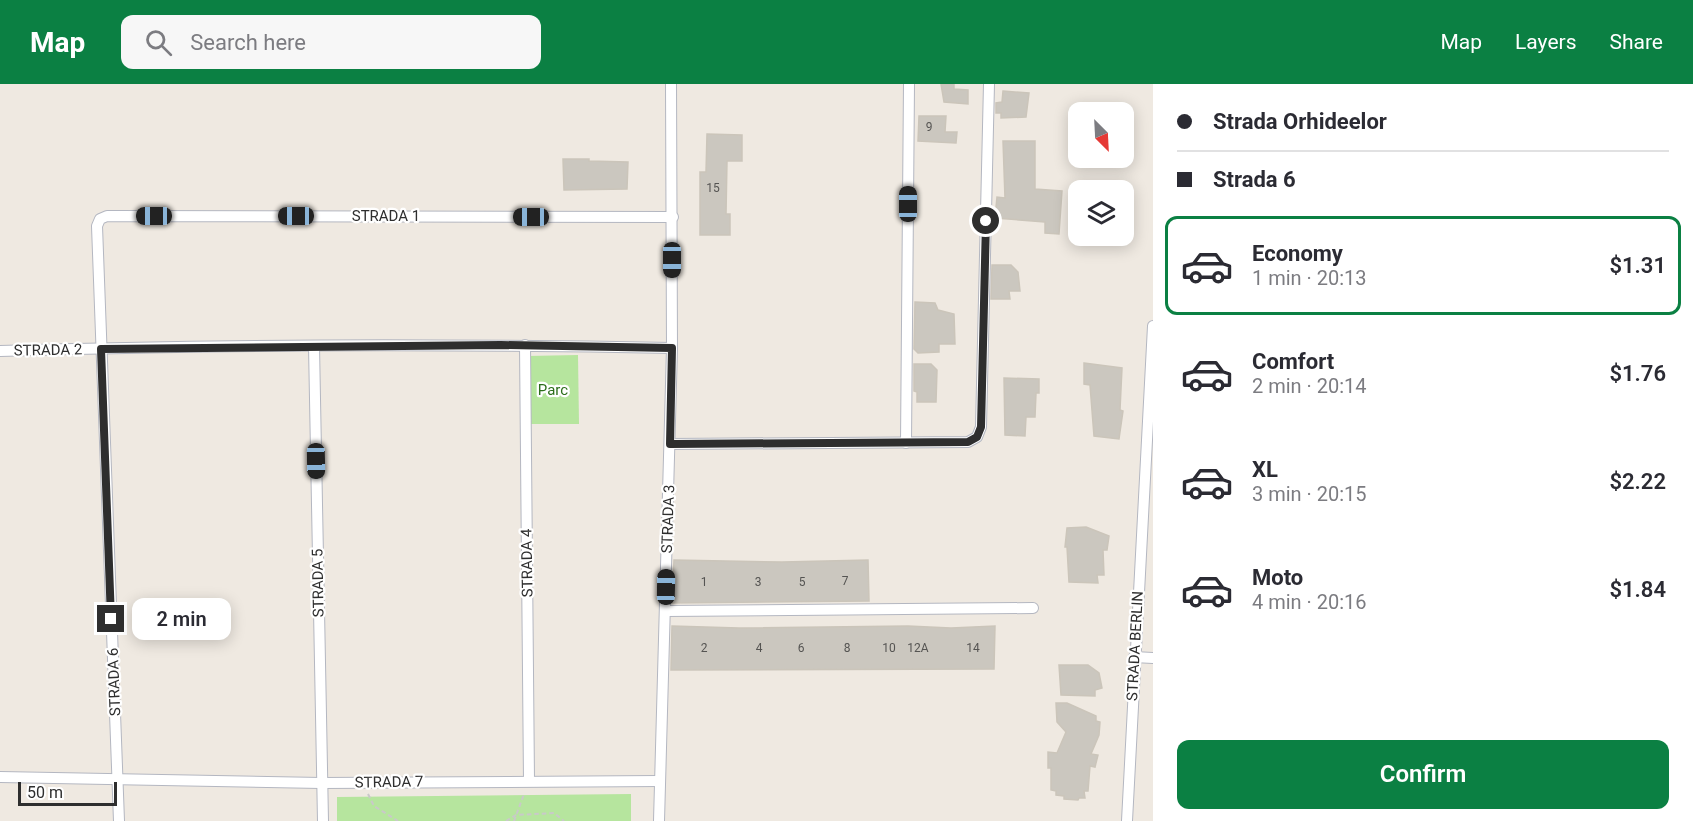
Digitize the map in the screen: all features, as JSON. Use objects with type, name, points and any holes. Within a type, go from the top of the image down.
[{"type":"street","name":"STRADA 3","points":[[659,821],[672,348],[671,84]]},
{"type":"street","points":[[906,443],[909,84]]},
{"type":"street","points":[[670,444],[968,442],[977,437],[981,427],[989,84]]},
{"type":"street","name":"STRADA 1","points":[[100,219],[107,216],[672,217]]},
{"type":"street","name":"STRADA 6","points":[[100,219],[97,226],[119,821]]},
{"type":"street","name":"STRADA BERLIN","points":[[1127,821],[1153,327]]},
{"type":"street","name":"STRADA 2","points":[[0,351],[525,345],[672,348]]},
{"type":"street","name":"STRADA 4","points":[[525,345],[529,781]]},
{"type":"street","name":"STRADA 5","points":[[314,346],[323,821]]},
{"type":"street","points":[[665,611],[1033,608]]},
{"type":"street","points":[[1134,657],[1153,658]]},
{"type":"street","name":"STRADA 7","points":[[0,777],[321,783],[660,781]]},
{"type":"path","points":[[514,821],[529,781]]},
{"type":"path","points":[[368,794],[374,806],[398,821]]},
{"type":"path","points":[[506,821],[516,815],[554,813],[564,821]]},
{"type":"green space","name":"Parc","points":[[578,355],[579,424],[528,424],[527,356]]},
{"type":"green space","points":[[631,794],[631,821],[337,821],[337,797]]},
{"type":"building","points":[[941,84],[954,84],[954,89],[968,90],[968,104],[944,102]]},
{"type":"building","points":[[1003,91],[1029,93],[1026,117],[1001,118],[1001,113],[996,113],[996,103],[1002,102]]},
{"type":"building","points":[[919,116],[946,116],[945,132],[957,132],[956,143],[918,141]]},
{"type":"building","points":[[707,134],[742,135],[742,161],[727,161],[726,214],[730,214],[730,235],[700,235],[700,172],[706,172]]},
{"type":"building","points":[[1003,141],[1035,141],[1035,189],[1062,191],[1059,234],[1045,233],[1045,222],[995,218],[997,197],[1005,198]]},
{"type":"building","points":[[563,159],[628,162],[627,189],[564,190]]},
{"type":"building","points":[[992,265],[1011,265],[1018,272],[1020,291],[1009,291],[1010,299],[991,299]]},
{"type":"building","points":[[915,302],[935,303],[938,310],[954,314],[955,344],[939,344],[939,352],[918,353],[914,349]]},
{"type":"building","points":[[1084,363],[1122,368],[1120,410],[1123,411],[1119,439],[1094,436],[1090,385],[1084,384]]},
{"type":"building","points":[[914,364],[931,364],[937,370],[936,402],[917,402],[917,392],[914,391]]},
{"type":"building","points":[[1004,378],[1039,379],[1035,417],[1026,417],[1025,436],[1005,435]]},
{"type":"building","points":[[1086,527],[1109,536],[1107,550],[1103,550],[1104,575],[1097,575],[1098,583],[1069,582],[1067,547],[1065,547],[1067,528]]},
{"type":"building","points":[[674,560],[782,562],[868,560],[869,601],[672,603]]},
{"type":"building","points":[[672,626],[951,628],[995,626],[994,669],[671,670]]},
{"type":"building","points":[[1059,665],[1088,665],[1099,673],[1102,688],[1095,690],[1095,696],[1061,695]]},
{"type":"building","points":[[1056,703],[1067,703],[1096,716],[1096,721],[1100,722],[1099,735],[1091,754],[1098,755],[1095,767],[1090,766],[1088,791],[1084,791],[1085,798],[1078,800],[1064,799],[1064,796],[1056,795],[1056,791],[1051,790],[1048,752],[1057,753],[1066,732],[1057,722]]},
{"type":"route","points":[[111,619],[101,349],[501,345],[672,348],[670,444],[968,442],[977,437],[981,427],[986,221]]}]
